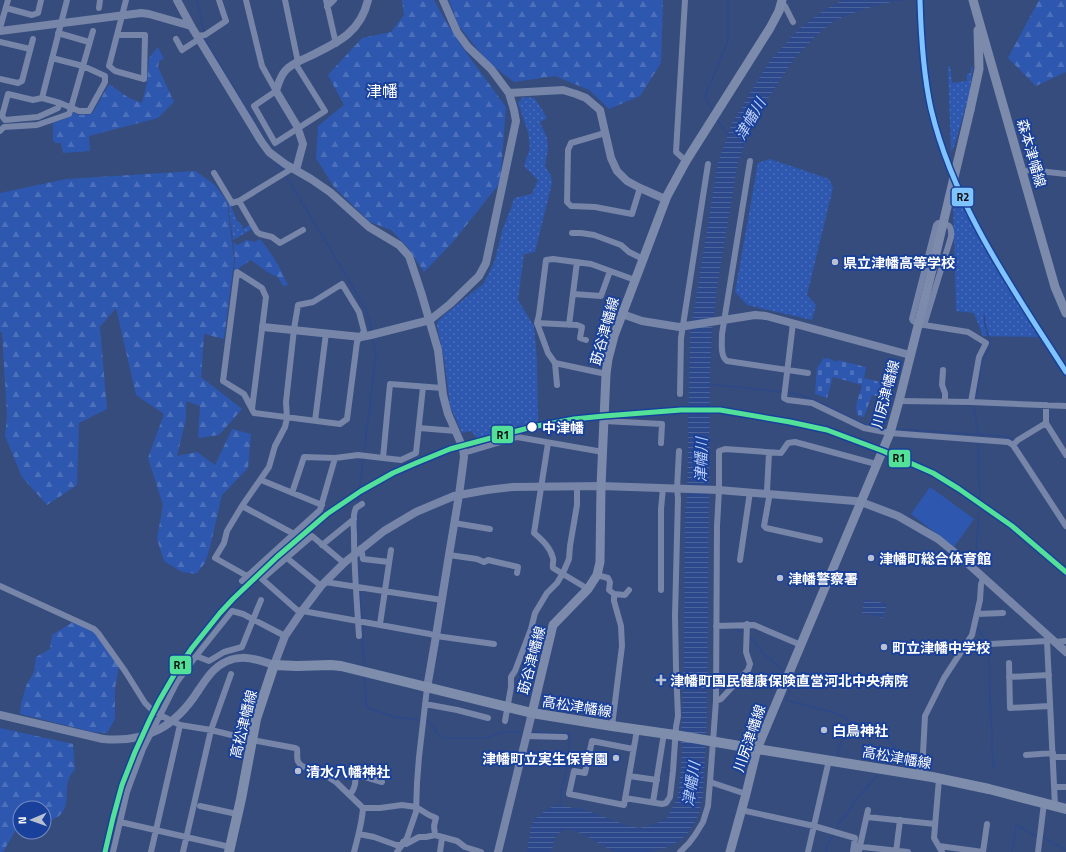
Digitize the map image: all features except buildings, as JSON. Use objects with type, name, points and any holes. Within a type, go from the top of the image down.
[{"type":"main road","name":"森本津幡線","points":[[975,1],[978,17],[1055,287],[1066,313]]},
{"type":"main road","name":"莇谷津幡線","points":[[532,713],[553,625],[588,589],[597,574],[600,562],[601,486],[606,374],[614,336],[644,259],[665,199],[686,161],[770,28],[779,11],[781,2]]},
{"type":"main road","name":"川尻津幡線","points":[[730,852],[757,749],[802,645],[891,430],[910,355],[921,324],[979,69],[978,17]]},
{"type":"main road","name":"高松津幡線","points":[[229,849],[256,720],[274,666],[331,665],[364,671],[427,688],[532,713],[880,768],[989,789],[1066,809]]},
{"type":"street","points":[[8,0],[0,29],[141,13],[191,26]]},
{"type":"street","points":[[6,8],[32,15],[38,13],[41,0]]},
{"type":"street","points":[[42,98],[67,0]]},
{"type":"street","points":[[98,8],[100,0]]},
{"type":"street","points":[[117,35],[145,35],[144,79],[115,71],[109,66],[126,0]]},
{"type":"street","points":[[177,0],[191,26],[201,36],[261,141],[269,152],[285,164],[290,171],[312,179],[330,192],[369,227],[399,245],[409,256],[416,273],[438,350],[442,388],[448,414],[463,448],[464,457],[427,688],[419,757],[416,812],[407,838],[397,852]]},
{"type":"street","points":[[176,39],[182,50],[201,36],[226,21],[219,0]]},
{"type":"street","points":[[214,173],[232,203],[239,201],[290,171],[303,144],[298,128],[262,66],[246,0]]},
{"type":"street","points":[[286,0],[296,63],[325,110],[275,143],[254,106],[276,91],[280,79],[285,71],[296,63],[336,44],[346,36],[358,24],[368,0]]},
{"type":"street","points":[[326,0],[336,44]]},
{"type":"street","points":[[327,7],[334,0]]},
{"type":"street","points":[[263,327],[361,337],[374,334],[430,320],[450,304],[480,276],[486,263],[516,122],[509,93],[491,69],[468,48],[458,32],[443,0]]},
{"type":"street","points":[[685,0],[676,152],[686,161]]},
{"type":"street","points":[[781,2],[785,6],[793,22]]},
{"type":"street","points":[[0,131],[4,127],[37,124],[69,114],[93,31]]},
{"type":"street","points":[[58,33],[90,42]]},
{"type":"street","points":[[0,79],[18,83],[22,81],[33,39]]},
{"type":"street","points":[[0,42],[30,49]]},
{"type":"street","points":[[52,58],[83,66],[105,76],[106,82],[89,111],[79,111],[60,103],[42,98],[34,100],[8,94],[2,116],[5,120],[38,117],[58,108],[60,103]]},
{"type":"street","points":[[509,93],[563,90],[586,98],[600,110],[611,158],[618,171],[627,181],[665,199]]},
{"type":"street","points":[[605,133],[571,143],[568,150],[567,202],[571,206],[595,207],[632,214],[640,188]]},
{"type":"street","points":[[750,161],[724,319],[722,356],[725,360],[808,373]]},
{"type":"street","points":[[680,394],[682,338],[708,164]]},
{"type":"street","points":[[1023,172],[1030,170],[1066,174]]},
{"type":"street","points":[[239,201],[260,234],[272,238],[280,243],[302,230]]},
{"type":"street","points":[[921,324],[951,237],[952,230],[950,226],[946,224],[938,223],[936,225],[912,319],[913,321],[921,324],[968,332],[986,343],[979,357],[971,402]]},
{"type":"street","points":[[572,233],[594,235],[621,245],[629,252],[644,259]]},
{"type":"street","points":[[557,385],[555,363],[548,353],[537,322],[546,260],[553,259],[591,264],[635,280]]},
{"type":"street","points":[[569,325],[577,262]]},
{"type":"street","points":[[573,294],[601,296],[610,271]]},
{"type":"street","points":[[247,576],[215,558],[224,543],[227,531],[269,467],[275,446],[285,426],[287,418],[286,402],[298,305],[313,302],[342,284],[359,312],[364,331],[357,342],[347,419],[340,424],[287,418],[254,413],[244,394],[223,381],[237,272],[262,288],[266,297],[252,409]]},
{"type":"street","points":[[622,314],[642,321],[669,326],[685,326],[755,315],[766,316],[910,355]]},
{"type":"street","points":[[537,322],[577,325],[582,328],[580,338],[586,340]]},
{"type":"street","points":[[793,323],[784,394],[784,398],[788,400],[812,403],[864,428],[1015,443],[1046,423]]},
{"type":"street","points":[[315,421],[326,333]]},
{"type":"street","points":[[555,363],[606,374]]},
{"type":"street","points":[[943,370],[942,385],[945,393],[945,402]]},
{"type":"street","points":[[383,458],[390,384],[442,388]]},
{"type":"street","points":[[292,493],[304,457],[335,458],[344,456],[363,456],[401,460],[416,453],[423,387]]},
{"type":"street","points":[[899,401],[1066,406]]},
{"type":"street","points":[[1046,406],[1046,423],[1066,455]]},
{"type":"street","points":[[604,421],[662,424],[661,443]]},
{"type":"street","points":[[419,428],[456,431]]},
{"type":"street","points":[[464,453],[517,437],[603,452]]},
{"type":"street","points":[[680,852],[695,835],[708,806],[711,741],[716,701],[719,451],[725,449],[781,453],[788,443],[795,442],[876,464]]},
{"type":"street","points":[[548,443],[534,533],[549,548],[553,561],[553,568],[588,589]]},
{"type":"street","points":[[1015,443],[1066,526]]},
{"type":"street","points":[[625,798],[662,804],[666,803],[670,797],[678,716],[675,616],[679,451]]},
{"type":"street","points":[[770,453],[767,491],[769,498],[764,526],[766,528],[820,540]]},
{"type":"street","points":[[242,581],[320,510],[335,458]]},
{"type":"street","points":[[261,480],[322,505]]},
{"type":"street","points":[[505,721],[512,687],[512,677],[531,629],[535,613],[547,593],[557,583],[569,559],[577,505],[577,486]]},
{"type":"street","points":[[0,715],[103,739],[134,739],[158,730],[180,716],[212,671],[225,662],[232,659],[248,657],[256,658],[274,666],[285,636],[323,584],[344,563],[384,531],[416,512],[454,496],[513,487],[601,486],[718,490],[861,502],[898,516],[938,539],[1050,640],[1066,652]]},
{"type":"street","points":[[661,590],[661,509],[663,488]]},
{"type":"street","points":[[740,560],[750,492]]},
{"type":"street","points":[[242,506],[294,534]]},
{"type":"street","points":[[359,506],[354,511],[358,551],[359,636]]},
{"type":"street","points":[[322,545],[354,519]]},
{"type":"street","points":[[454,523],[490,529]]},
{"type":"street","points":[[344,563],[312,536],[262,579],[297,610],[380,624],[436,636],[494,644]]},
{"type":"street","points":[[380,624],[391,550]]},
{"type":"street","points":[[358,551],[363,558],[389,562]]},
{"type":"street","points":[[449,555],[484,562],[488,560],[518,567],[517,573]]},
{"type":"street","points":[[287,558],[323,584],[358,587],[442,600]]},
{"type":"street","points":[[597,574],[608,578],[610,582],[609,590],[614,594],[625,594],[629,590]]},
{"type":"street","points":[[918,775],[923,754],[925,716],[944,678],[972,635],[983,579]]},
{"type":"street","points":[[0,586],[94,629],[125,671],[145,703],[160,715],[180,725],[295,748],[297,749],[297,760],[299,764],[336,782],[363,808],[380,808],[402,805],[416,807],[436,818],[434,826],[435,835]]},
{"type":"street","points":[[612,726],[622,646],[621,626],[614,601],[614,594]]},
{"type":"street","points":[[196,656],[209,661],[224,652],[242,647],[261,600]]},
{"type":"street","points":[[113,852],[127,792],[143,749],[177,682],[196,656],[232,611],[243,614],[285,636]]},
{"type":"street","points":[[977,614],[1003,613]]},
{"type":"street","points":[[716,701],[721,699],[748,670],[750,664],[746,652],[747,624]]},
{"type":"street","points":[[716,626],[754,625],[802,645]]},
{"type":"street","points":[[1050,640],[1049,675],[1055,806]]},
{"type":"street","points":[[967,643],[970,645],[1050,640],[1066,641]]},
{"type":"street","points":[[1009,663],[1010,708],[1050,706]]},
{"type":"street","points":[[183,852],[211,730],[231,674]]},
{"type":"street","points":[[1010,677],[1049,675]]},
{"type":"street","points":[[425,704],[488,718]]},
{"type":"street","points":[[498,852],[532,713]]},
{"type":"street","points":[[151,852],[180,725]]},
{"type":"street","points":[[633,749],[592,741],[585,773],[574,771],[570,794],[624,805],[637,730]]},
{"type":"street","points":[[527,733],[565,737]]},
{"type":"street","points":[[653,802],[664,733]]},
{"type":"street","points":[[1026,755],[1053,755],[1066,757]]},
{"type":"street","points":[[808,852],[830,760]]},
{"type":"street","points":[[350,795],[356,782],[355,774],[382,782]]},
{"type":"street","points":[[629,776],[657,780]]},
{"type":"street","points":[[939,779],[934,838],[941,849],[983,852],[987,824]]},
{"type":"street","points":[[710,782],[746,794]]},
{"type":"street","points":[[1054,787],[1066,786]]},
{"type":"street","points":[[1038,852],[1044,803]]},
{"type":"street","points":[[200,806],[237,814]]},
{"type":"street","points":[[354,852],[359,834],[363,808]]},
{"type":"street","points":[[742,810],[814,826],[855,838],[857,849]]},
{"type":"street","points":[[857,849],[868,810]]},
{"type":"street","points":[[867,817],[935,824]]},
{"type":"street","points":[[896,851],[900,820]]},
{"type":"street","points":[[120,822],[186,837],[229,849]]},
{"type":"street","points":[[359,834],[374,837],[396,845],[406,844],[419,837],[435,835],[457,841],[465,847],[481,852]]},
{"type":"street","points":[[440,852],[442,838]]},
{"type":"street","points":[[857,849],[908,852]]},
{"type":"green space","points":[[402,0],[434,0],[450,28],[506,107],[500,183],[452,243],[424,272],[410,250],[391,230],[370,222],[334,187],[316,158],[318,126],[344,105],[328,75],[362,38],[391,32],[404,15]]},
{"type":"green space","points":[[449,0],[663,0],[661,63],[640,96],[609,109],[589,90],[555,76],[514,82],[487,61],[458,25]]},
{"type":"green space","points":[[1039,0],[1066,0],[1066,72],[1036,86],[1008,58]]},
{"type":"green space","points":[[158,47],[164,59],[159,61],[158,67],[174,102],[158,118],[89,136],[90,151],[63,153],[61,143],[55,143],[53,140],[53,123],[70,117],[73,112],[78,115],[92,114],[109,84],[129,98],[142,103],[147,83],[149,58]]},
{"type":"green space","points":[[948,66],[950,66],[952,83],[967,81],[967,74],[971,73],[971,67],[973,67],[969,95],[954,147],[951,152]]},
{"type":"green space","points":[[523,97],[534,98],[547,118],[540,122],[547,138],[548,149],[545,166],[551,176],[552,183],[535,252],[524,254],[518,300],[534,326],[537,360],[538,422],[478,439],[471,431],[462,433],[450,406],[445,364],[437,326],[438,321],[443,316],[483,284],[495,260],[502,231],[514,198],[532,194],[538,180],[524,166],[530,148],[528,132],[518,103]]},
{"type":"green space","points":[[770,159],[829,179],[833,188],[807,295],[816,305],[812,320],[747,305],[735,292],[758,163]]},
{"type":"green space","points":[[195,171],[214,184],[227,201],[234,261],[224,339],[204,334],[201,377],[242,409],[219,435],[198,438],[200,406],[186,401],[186,419],[177,456],[197,452],[215,465],[232,429],[251,434],[248,468],[222,495],[205,563],[196,574],[182,572],[164,561],[157,539],[163,505],[148,458],[164,414],[136,395],[116,308],[100,327],[107,409],[79,423],[77,485],[47,505],[22,477],[5,436],[7,415],[2,332],[0,332],[0,193],[66,179]]},
{"type":"green space","points":[[956,189],[1038,337],[983,336],[974,313],[956,311],[953,197]]},
{"type":"green space","points":[[229,201],[238,223],[240,222],[243,229],[250,225],[252,229],[233,240],[228,202]]},
{"type":"green space","points":[[260,239],[276,261],[288,285],[283,286],[278,277],[269,273],[251,260],[234,271],[235,260],[233,242],[237,245],[246,240],[255,242]]},
{"type":"green space","points":[[827,358],[837,362],[838,360],[866,367],[864,378],[884,383],[880,397],[872,395],[864,417],[858,416],[856,408],[862,385],[833,377],[827,398],[815,394],[817,368],[823,359]]},
{"type":"green space","points":[[930,487],[974,519],[954,547],[911,514]]},
{"type":"green space","points":[[73,622],[93,631],[119,666],[115,688],[115,719],[107,733],[93,732],[20,714],[26,686],[34,672],[36,657],[50,649],[52,635]]},
{"type":"green space","points":[[0,728],[73,744],[75,770],[68,780],[67,799],[64,810],[60,815],[52,820],[52,800],[12,800],[12,837],[3,852],[0,852]]},
{"type":"water","name":"津幡川","points":[[843,0],[910,0],[895,1],[847,15],[832,22],[815,37],[793,60],[753,122],[738,162],[717,287],[712,331],[710,370],[707,714],[703,794],[700,811],[687,834],[679,841],[665,848],[650,852],[614,852],[581,833],[565,830],[559,833],[555,838],[551,852],[527,852],[531,826],[535,819],[546,810],[556,805],[580,808],[626,825],[639,828],[655,824],[668,817],[678,796],[682,748],[685,510],[687,501],[690,335],[718,163],[732,123],[769,62],[799,29],[824,10]]},
{"type":"water","points":[[865,599],[887,604],[883,618],[862,613]]},
{"type":"waterway","points":[[197,0],[204,33]]},
{"type":"waterway","points":[[713,111],[705,96],[728,41],[728,0]]},
{"type":"waterway","points":[[205,37],[205,40],[254,122]]},
{"type":"waterway","name":"津幡川","points":[[716,118],[729,136]]},
{"type":"waterway","points":[[277,163],[283,171]]},
{"type":"waterway","points":[[285,174],[366,309],[372,331]]},
{"type":"waterway","points":[[976,398],[982,361],[990,347],[984,315]]},
{"type":"waterway","points":[[364,454],[376,352],[373,337]]},
{"type":"waterway","points":[[709,384],[783,392]]},
{"type":"waterway","points":[[786,392],[805,396],[873,427]]},
{"type":"waterway","points":[[974,408],[978,437]]},
{"type":"waterway","points":[[895,429],[1003,436],[1014,441]]},
{"type":"waterway","points":[[978,443],[980,498]]},
{"type":"waterway","points":[[1016,444],[1026,459]]},
{"type":"waterway","points":[[358,503],[363,458]]},
{"type":"waterway","points":[[357,533],[358,511]]},
{"type":"waterway","points":[[976,564],[979,513]]},
{"type":"waterway","points":[[357,555],[359,585]]},
{"type":"waterway","points":[[360,589],[362,619]]},
{"type":"waterway","points":[[362,623],[364,667]]},
{"type":"waterway","points":[[976,626],[987,642]]},
{"type":"waterway","points":[[736,629],[745,633]]},
{"type":"waterway","points":[[748,635],[764,654],[785,672]]},
{"type":"waterway","points":[[988,648],[994,767]]},
{"type":"waterway","points":[[364,675],[366,703],[368,708],[394,717],[420,720]]},
{"type":"waterway","points":[[793,677],[795,678],[786,700],[836,713],[851,721],[849,727],[845,729],[837,756]]},
{"type":"waterway","points":[[426,721],[429,722],[438,734],[444,738],[486,738],[502,732],[523,732]]},
{"type":"waterway","points":[[851,721],[882,734],[915,768]]},
{"type":"waterway","points":[[531,732],[569,734],[570,755],[562,787],[560,805]]},
{"type":"waterway","points":[[882,763],[894,746]]},
{"type":"waterway","points":[[835,831],[855,800],[877,775]]},
{"type":"waterway","points":[[1012,852],[1016,825],[1038,837]]},
{"type":"waterway","points":[[826,852],[828,844],[834,834]]},
{"type":"waterway","points":[[1042,837],[1066,850]]},
{"type":"railway","points":[[920,0],[923,54],[928,95],[941,145],[954,179],[987,246],[1066,372]]},
{"type":"transit line","name":"R2","points":[[920,0],[923,54],[928,95],[941,145],[954,179],[987,246],[1066,372]]},
{"type":"transit line","name":"R1","points":[[105,852],[122,785],[150,719],[177,670],[192,648],[220,613],[277,557],[327,514],[361,491],[393,473],[450,449],[532,427],[574,419],[604,416],[681,410],[720,410],[790,422],[827,430],[883,451],[933,473],[1012,526],[1066,572]]},
{"type":"place","name":"県立津幡高等学校","points":[[835,262]]},
{"type":"place","name":"中津幡","points":[[532,427]]},
{"type":"place","name":"津幡町総合体育館","points":[[871,558]]},
{"type":"place","name":"津幡警察署","points":[[780,578]]},
{"type":"place","name":"町立津幡中学校","points":[[884,647]]},
{"type":"place","name":"津幡町国民健康保険直営河北中央病院","points":[[661,680]]},
{"type":"place","name":"白鳥神社","points":[[824,730]]},
{"type":"place","name":"津幡町立実生保育園","points":[[616,758]]},
{"type":"place","name":"清水八幡神社","points":[[298,771]]},
{"type":"district","name":"津幡","points":[[382,91]]}]
